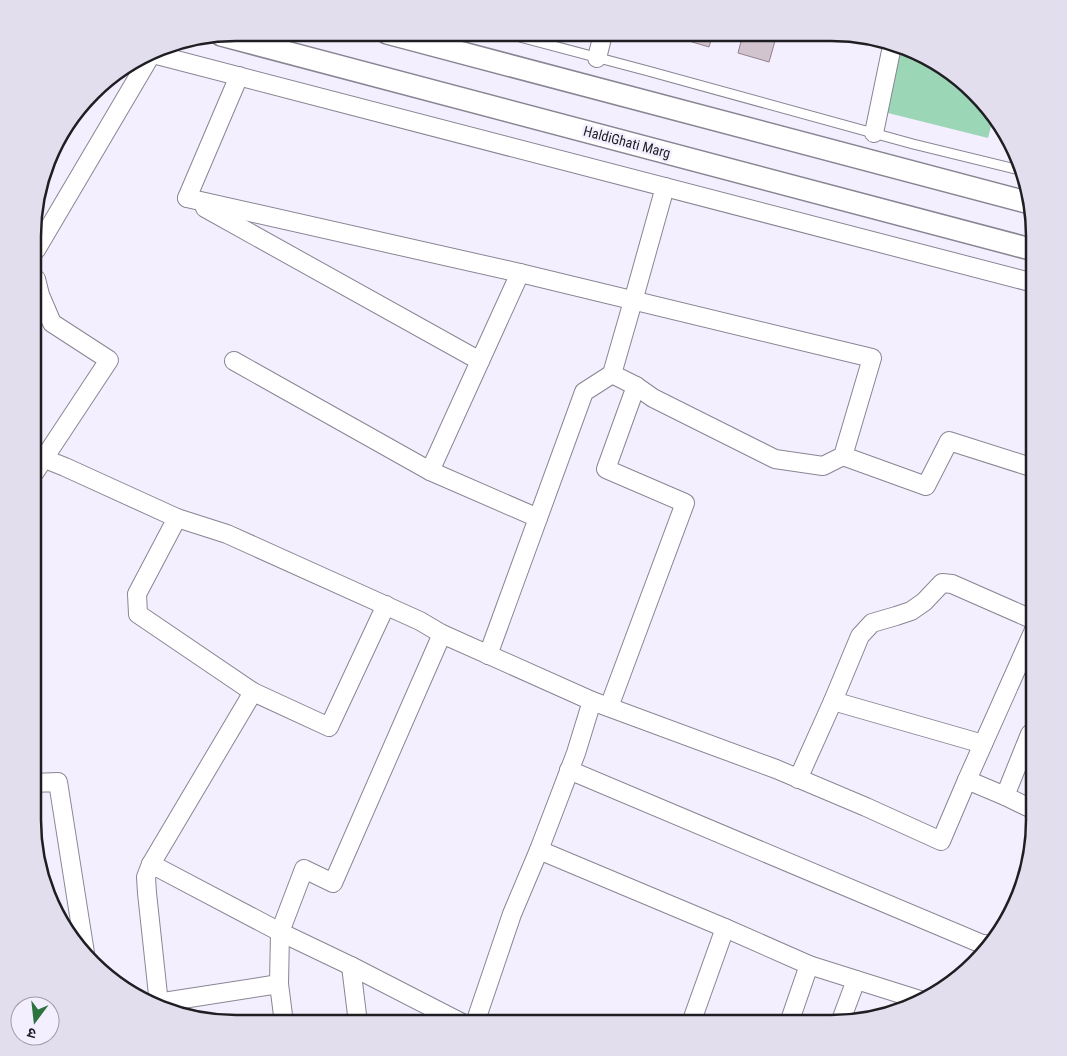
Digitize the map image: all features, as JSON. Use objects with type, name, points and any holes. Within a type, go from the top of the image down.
[{"type":"street","name":"HaldiGhati Marg","points":[[243,41],[1026,248]]},
{"type":"street","points":[[417,41],[1022,201]]},
{"type":"street","points":[[597,58],[601,41]]},
{"type":"street","points":[[874,133],[891,51]]},
{"type":"street","points":[[161,56],[1026,281]]},
{"type":"street","points":[[41,242],[147,63]]},
{"type":"street","points":[[187,198],[239,76]]},
{"type":"street","points":[[488,655],[584,392],[612,374],[665,187]]},
{"type":"street","points":[[187,198],[520,273],[872,358],[843,456]]},
{"type":"street","points":[[187,198],[480,361]]},
{"type":"street","points":[[430,471],[520,273]]},
{"type":"street","points":[[41,297],[52,323],[109,360],[41,458]]},
{"type":"street","points":[[234,361],[430,471],[538,518]]},
{"type":"street","points":[[612,374],[636,386],[652,398],[775,460],[823,466],[843,456],[926,486],[949,441],[1026,465]]},
{"type":"street","points":[[609,707],[685,503],[606,468],[636,386]]},
{"type":"street","points":[[41,463],[177,518],[226,534],[386,605],[442,634],[592,701],[766,766],[866,807],[941,841],[1026,648]]},
{"type":"street","points":[[177,518],[137,594],[138,614],[253,692],[329,727],[386,605]]},
{"type":"street","points":[[798,779],[860,636],[872,623],[910,611],[924,602],[942,583],[952,584],[1026,616]]},
{"type":"street","points":[[283,1015],[279,984],[280,932],[304,870],[333,884],[442,634]]},
{"type":"street","points":[[158,998],[146,877],[151,864],[253,692]]},
{"type":"street","points":[[479,1015],[512,914],[576,753],[592,701]]},
{"type":"street","points":[[833,701],[983,744]]},
{"type":"street","points":[[1005,796],[1026,744]]},
{"type":"street","points":[[569,770],[981,944]]},
{"type":"street","points":[[967,780],[1026,806]]},
{"type":"street","points":[[41,783],[58,782],[83,941]]},
{"type":"street","points":[[539,850],[809,965],[912,997]]},
{"type":"street","points":[[151,864],[280,932],[446,1015]]},
{"type":"street","points":[[694,1015],[725,928]]},
{"type":"street","points":[[792,1015],[809,965]]},
{"type":"street","points":[[351,966],[357,1015]]},
{"type":"street","points":[[843,1014],[856,980]]},
{"type":"street","points":[[166,1002],[279,984]]},
{"type":"lane","points":[[534,41],[913,144],[1013,168]]},
{"type":"green space","points":[[897,53],[917,61],[950,81],[969,98],[991,125],[988,138],[884,112]]},
{"type":"building","points":[[689,41],[711,41],[709,47]]},
{"type":"building","points":[[741,41],[775,41],[769,62],[738,53]]}]
